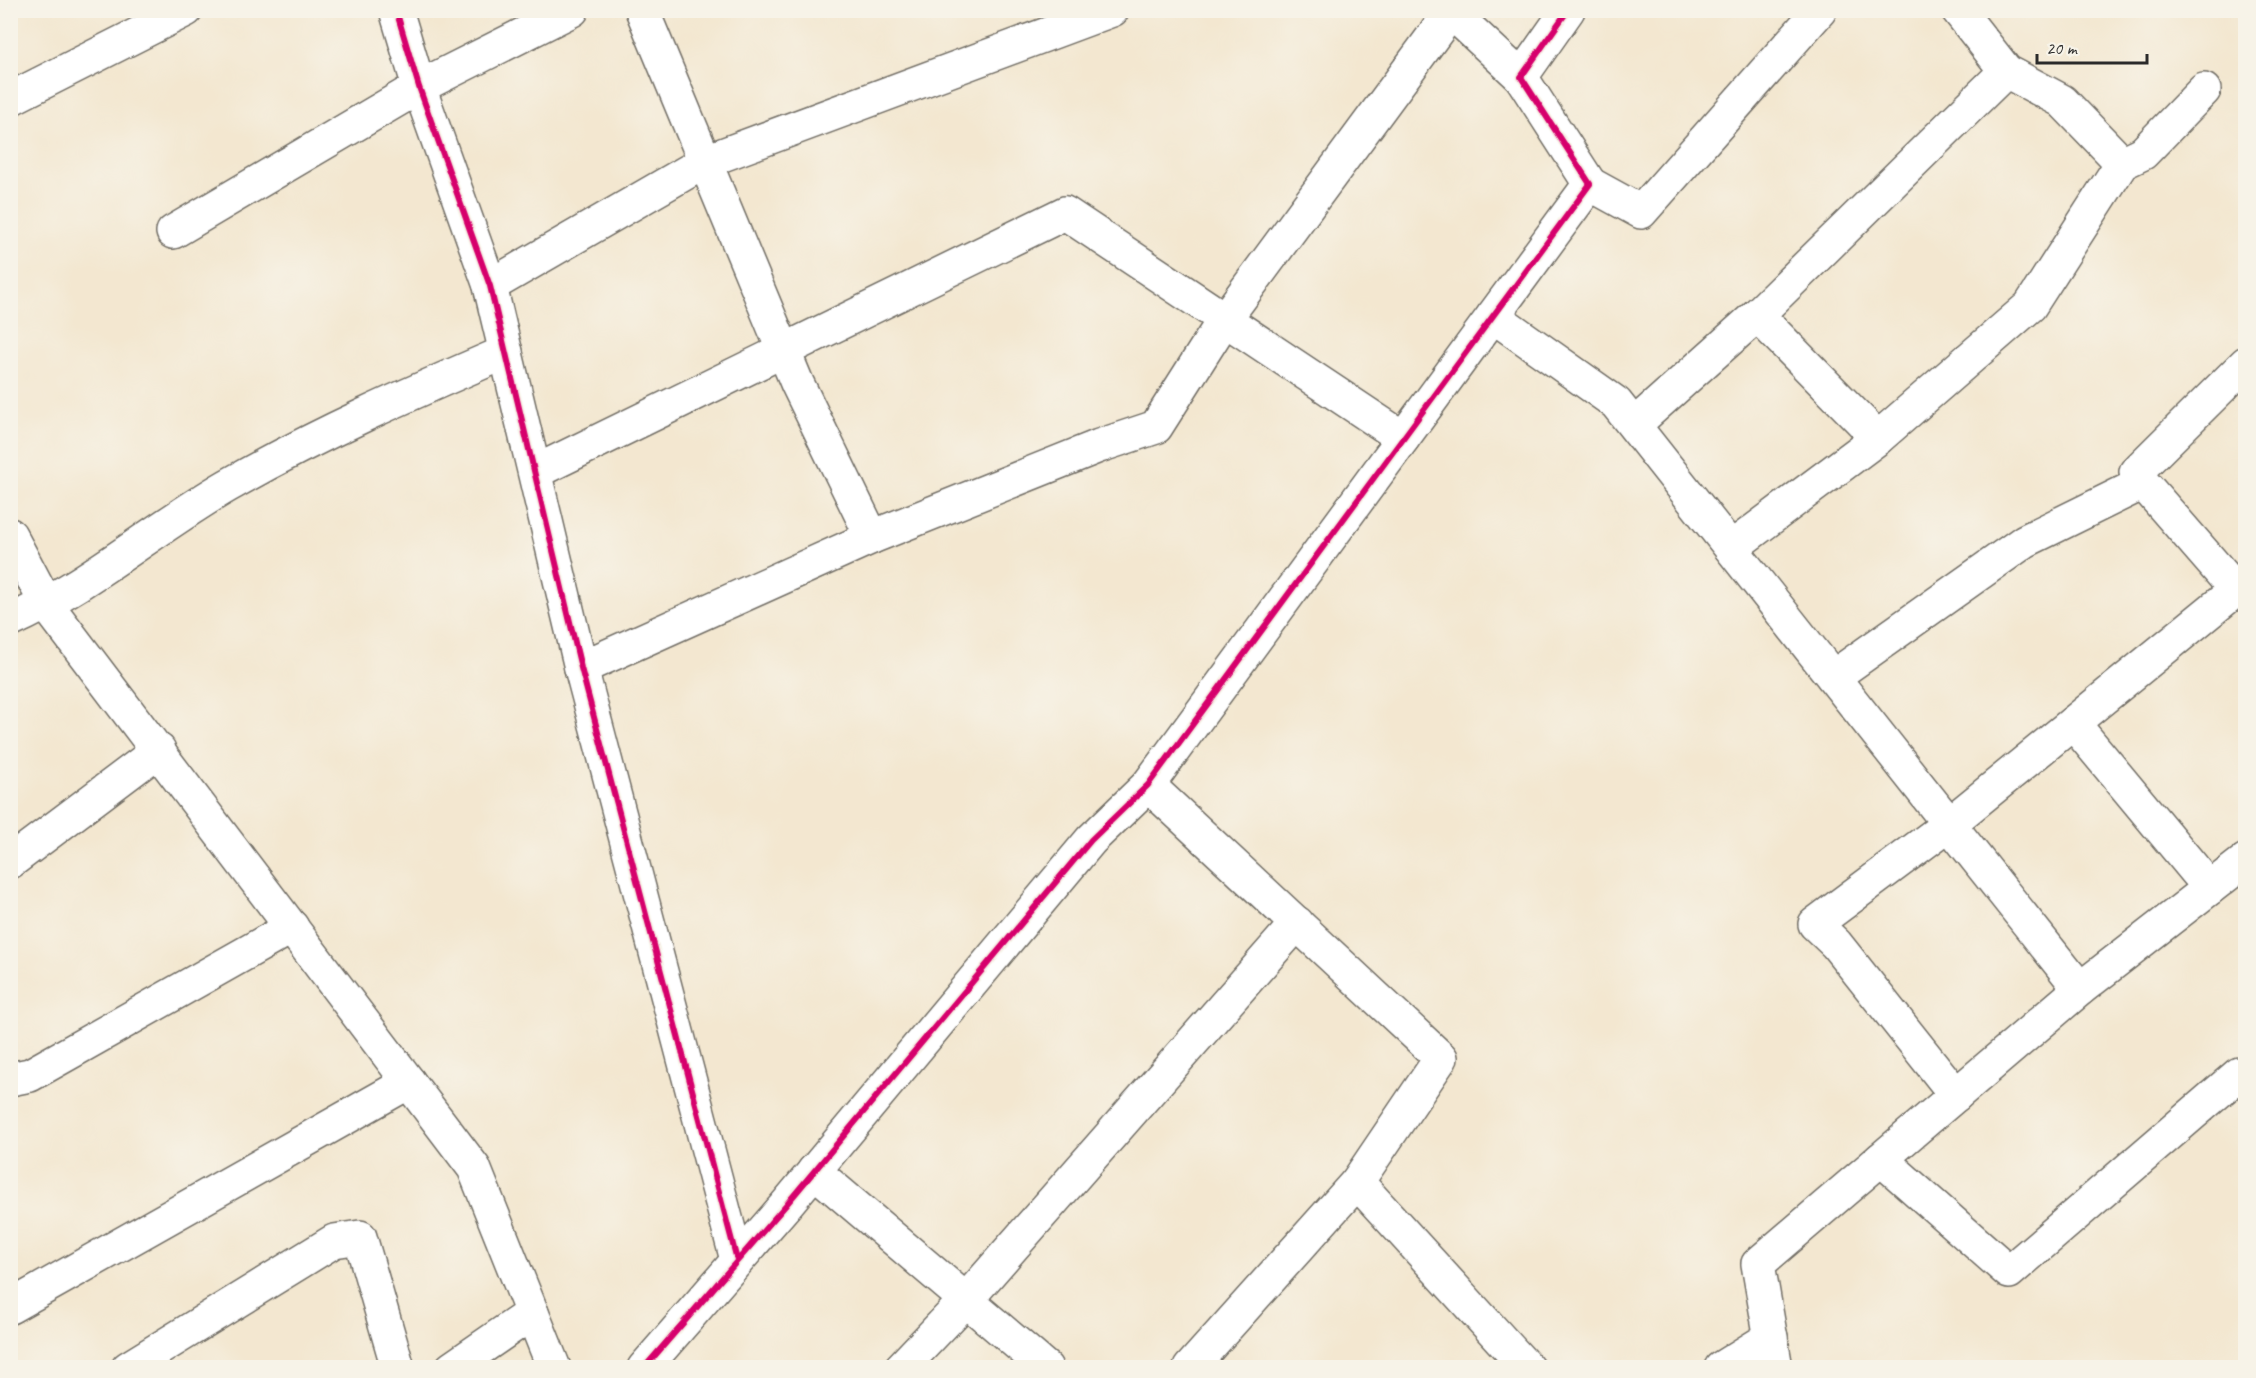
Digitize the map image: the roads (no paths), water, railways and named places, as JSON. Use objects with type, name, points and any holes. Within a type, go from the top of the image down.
[{"type":"street","points":[[10,99],[186,10]]},
{"type":"street","points":[[396,10],[419,87],[490,286],[581,668],[737,1260]]},
{"type":"street","points":[[173,232],[419,87],[572,10]]},
{"type":"street","points":[[642,10],[784,351],[872,537]]},
{"type":"street","points":[[490,286],[706,161],[1112,10]]},
{"type":"street","points":[[1521,77],[1568,10]]},
{"type":"street","points":[[581,668],[872,537],[1099,446],[1156,427],[1224,320],[1450,11],[1521,77],[1590,184],[1641,212],[1820,10]]},
{"type":"street","points":[[1958,10],[2006,71],[2062,101],[2122,164]]},
{"type":"street","points":[[1634,425],[1757,315],[2006,71]]},
{"type":"street","points":[[1731,548],[1878,438],[2030,306],[2122,164],[2143,153],[2204,90]]},
{"type":"street","points":[[644,1368],[814,1171],[1091,840],[1148,785],[1590,184]]},
{"type":"street","points":[[535,472],[1065,213],[1403,438]]},
{"type":"street","points":[[1757,315],[1878,438]]},
{"type":"street","points":[[1493,316],[1616,403],[2080,989]]},
{"type":"street","points":[[10,621],[47,605],[225,487],[347,421],[506,352]]},
{"type":"street","points":[[1956,1095],[1836,944],[1815,924],[1949,824],[2073,723],[2242,592],[2143,483],[2136,472],[2246,363]]},
{"type":"street","points":[[1833,677],[2025,541],[2143,483]]},
{"type":"street","points":[[10,535],[47,605],[474,1168],[554,1368]]},
{"type":"street","points":[[2073,723],[2210,888]]},
{"type":"street","points":[[10,862],[159,750]]},
{"type":"street","points":[[1148,785],[1441,1058],[1357,1182],[1190,1368]]},
{"type":"street","points":[[1721,1368],[1774,1352],[1758,1264],[2080,989],[2246,860]]},
{"type":"street","points":[[901,1368],[966,1300],[1297,923]]},
{"type":"street","points":[[10,1079],[30,1075],[292,927]]},
{"type":"street","points":[[1881,1159],[2009,1272],[2243,1071]]},
{"type":"street","points":[[10,1307],[409,1082]]},
{"type":"street","points":[[814,1171],[1046,1368]]},
{"type":"street","points":[[1357,1182],[1516,1363]]},
{"type":"street","points":[[128,1368],[334,1241],[360,1237],[398,1368]]},
{"type":"street","points":[[452,1368],[532,1313]]}]
